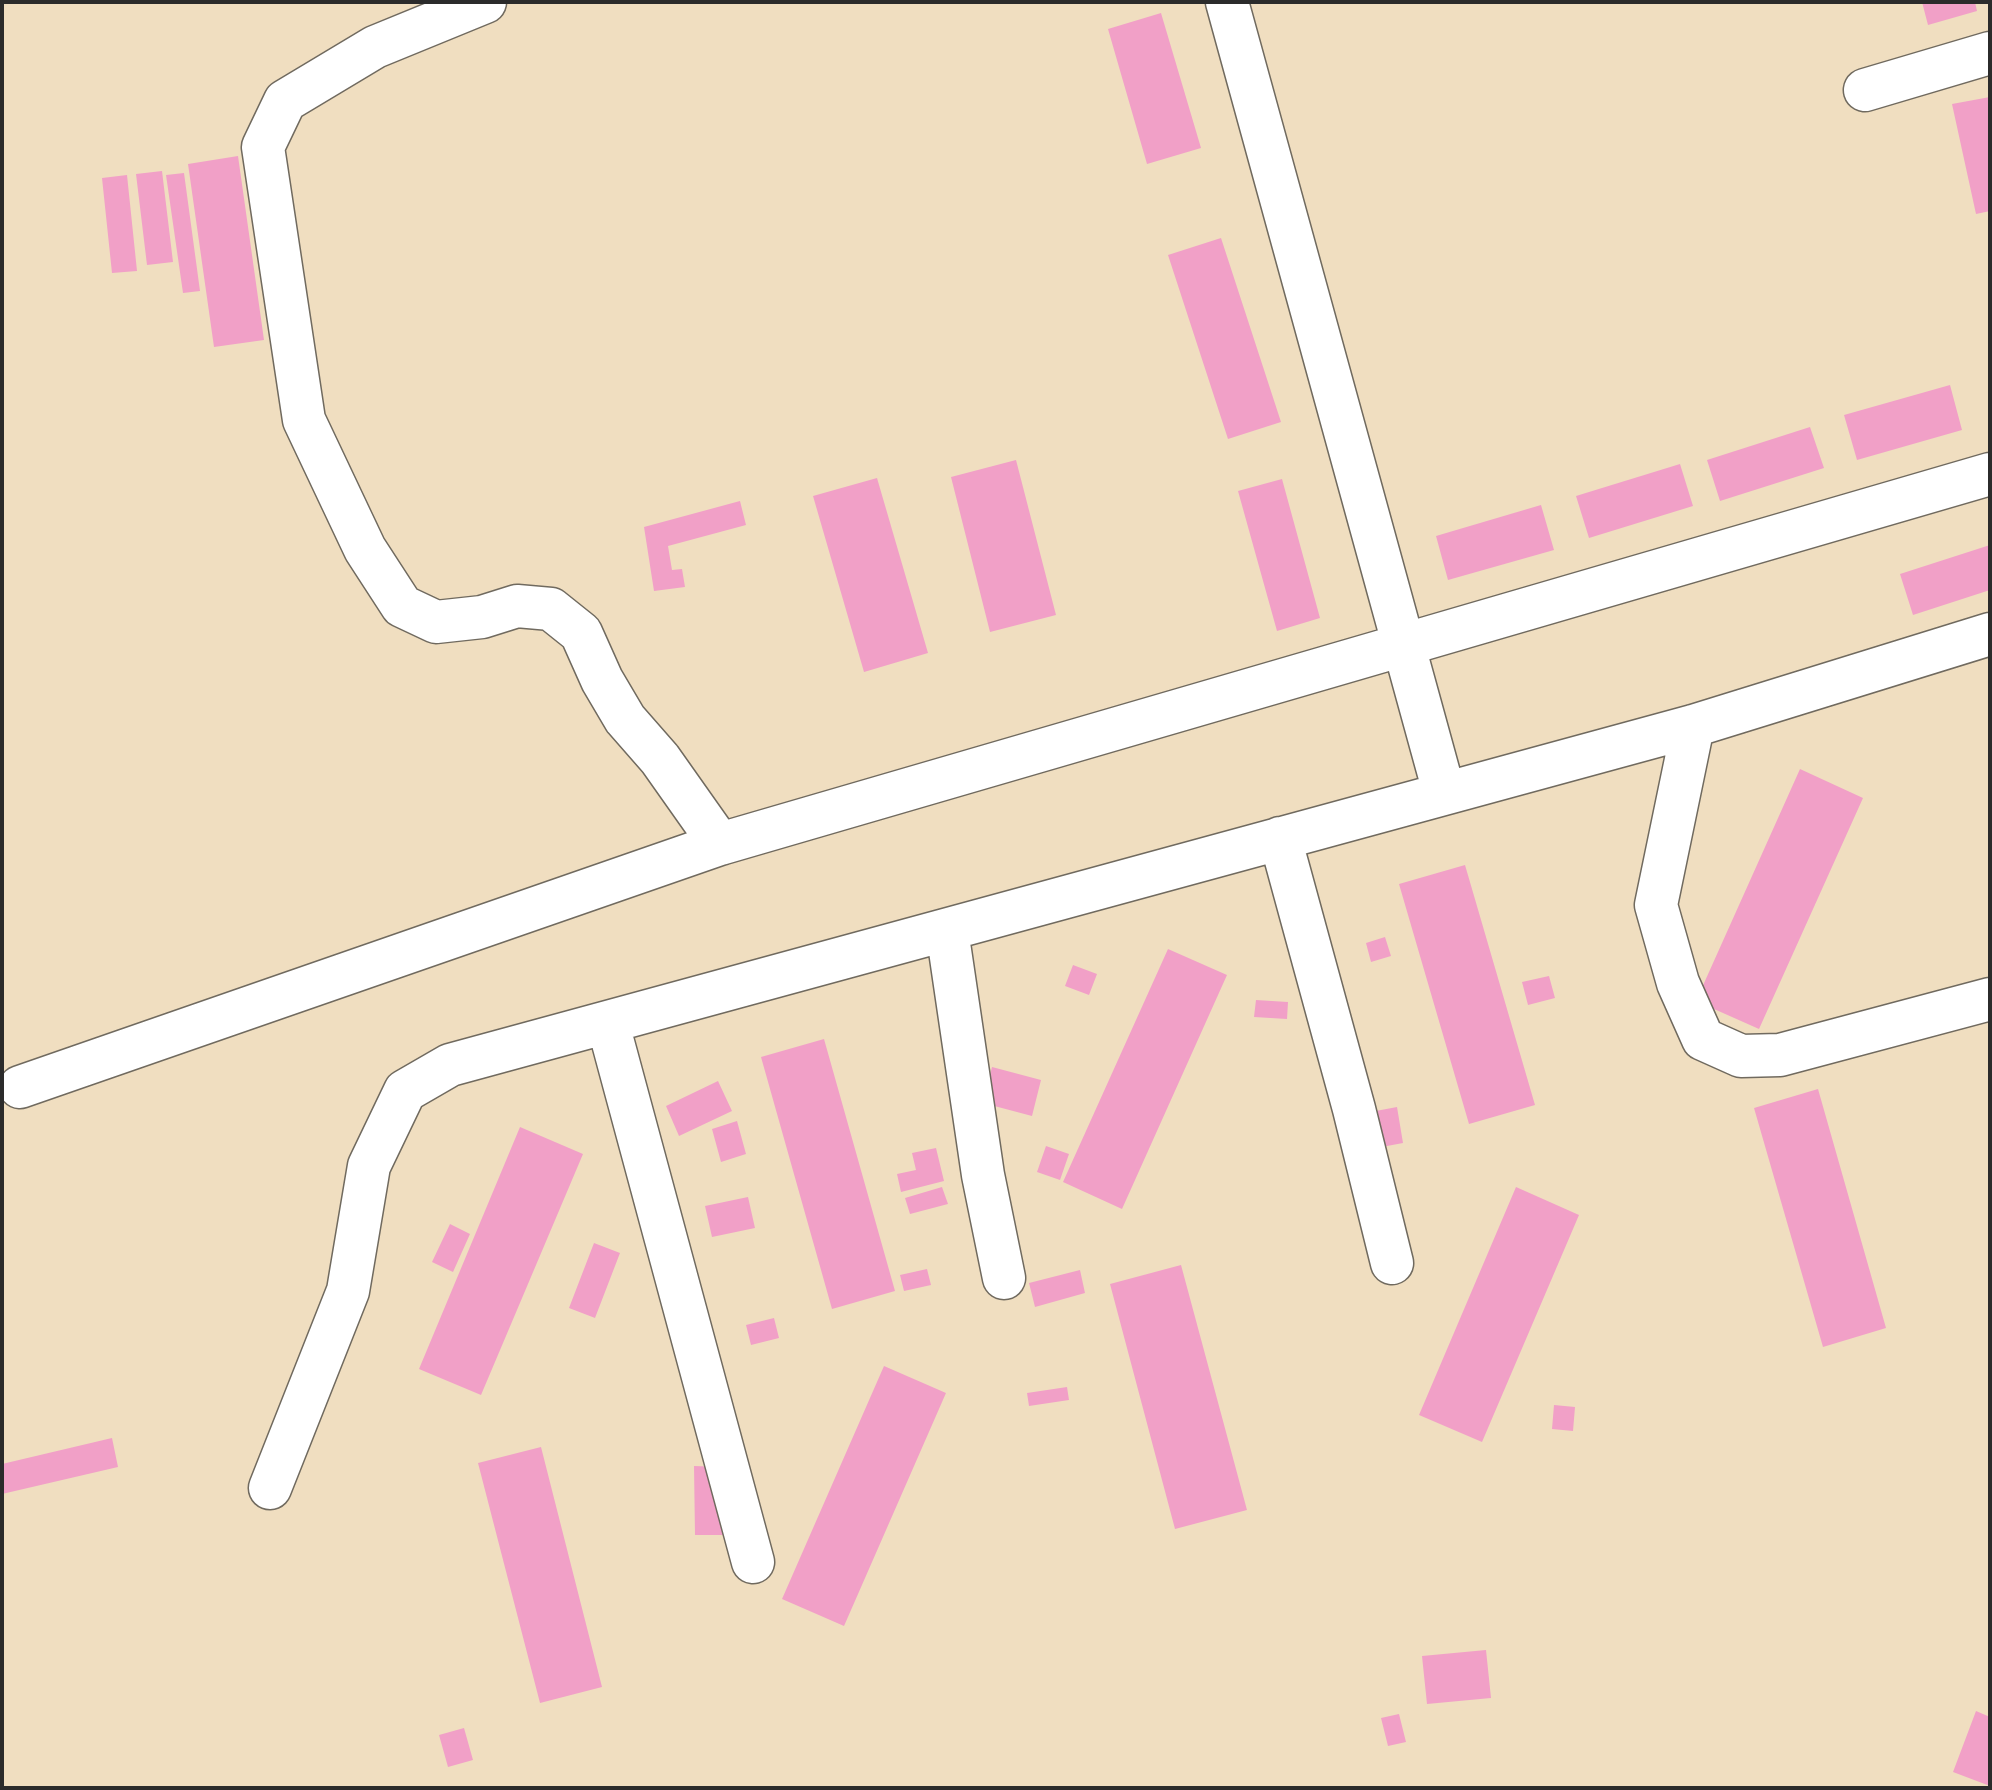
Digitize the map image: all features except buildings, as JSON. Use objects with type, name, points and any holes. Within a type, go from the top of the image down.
[{"type":"street","points":[[485,2],[375,47],[285,101],[263,147],[304,420],[365,549],[402,606],[436,622],[482,617],[517,606],[551,609],[581,633],[602,680],[625,719],[660,759],[720,844]]},
{"type":"street","points":[[1227,2],[1444,792]]},
{"type":"street","points":[[1865,90],[1990,53]]},
{"type":"street","points":[[20,1087],[720,844],[1990,474]]},
{"type":"street","points":[[270,1488],[348,1291],[369,1166],[405,1091],[450,1065],[1693,726],[1990,634]]},
{"type":"street","points":[[1693,726],[1656,905],[1678,983],[1703,1039],[1741,1056],[1780,1055],[1990,999]]},
{"type":"street","points":[[1280,838],[1354,1109],[1392,1263]]},
{"type":"street","points":[[947,930],[983,1175],[1004,1278]]},
{"type":"street","points":[[608,1024],[753,1562]]}]
